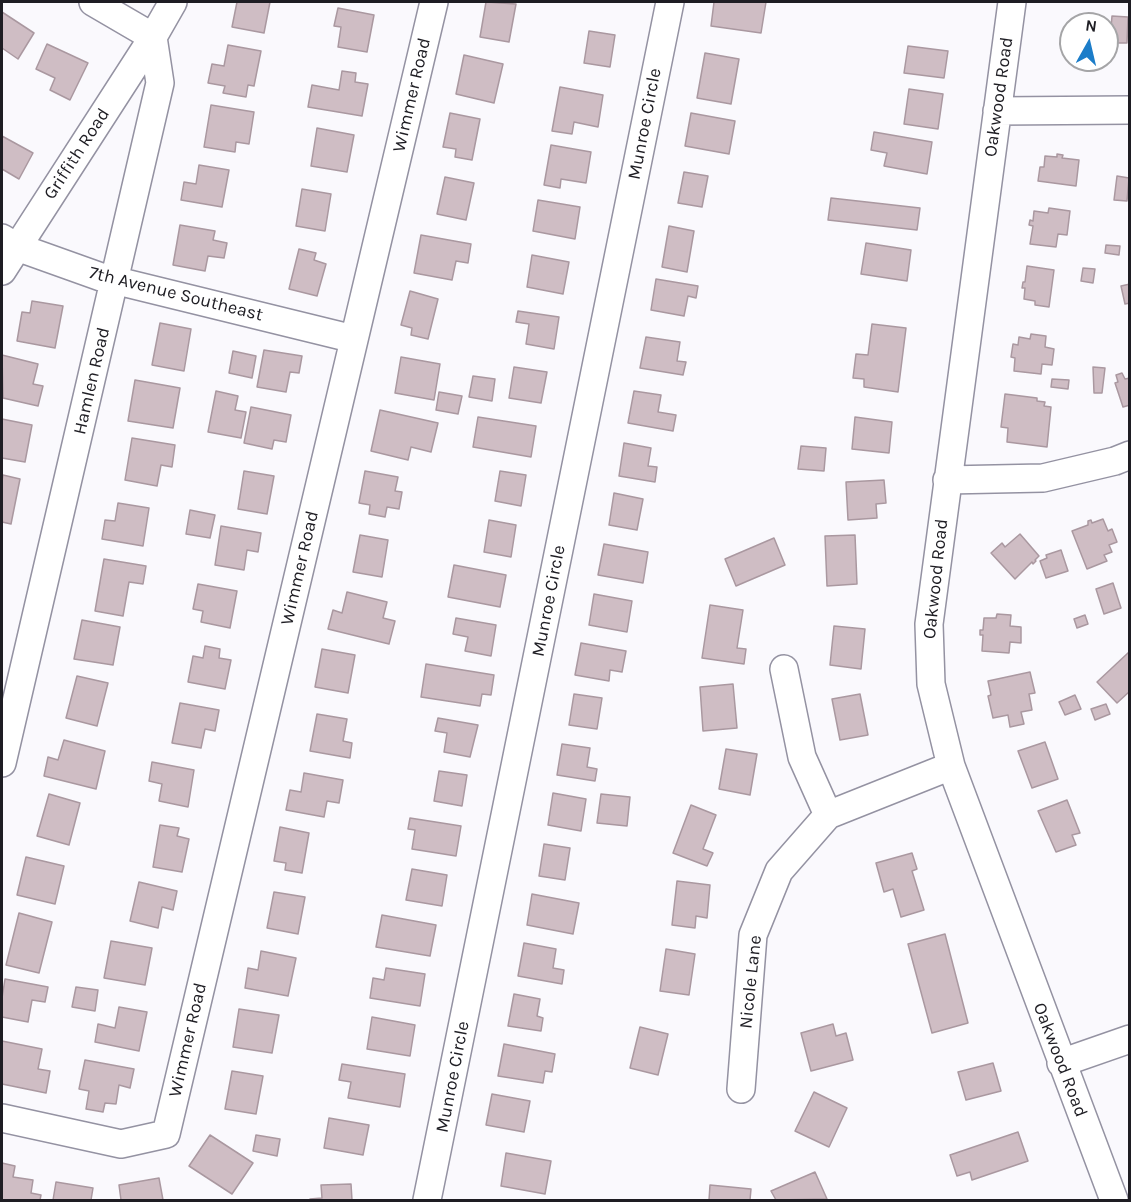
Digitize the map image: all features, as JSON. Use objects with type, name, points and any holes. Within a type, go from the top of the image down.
[{"type":"street","points":[[93,2],[153,37],[172,2]]},
{"type":"street","name":"Wimmer Road","points":[[2,1118],[121,1144],[166,1134],[434,2]]},
{"type":"street","name":"Munroe Circle","points":[[428,1200],[670,2]]},
{"type":"street","name":"Oakwood Road","points":[[1012,2],[929,624],[931,684],[951,766],[1114,1200]]},
{"type":"street","name":"Griffith Road","points":[[2,271],[9,243],[153,37]]},
{"type":"street","name":"Hamlen Road","points":[[2,763],[160,83],[153,37]]},
{"type":"street","points":[[998,111],[1130,110]]},
{"type":"street","name":"7th Avenue Southeast","points":[[9,243],[101,277],[354,339]]},
{"type":"street","points":[[947,480],[1044,478],[1115,461],[1130,455]]},
{"type":"street","points":[[784,669],[802,757],[828,815]]},
{"type":"street","name":"Nicole Lane","points":[[741,1089],[753,935],[779,871],[828,815],[951,766]]},
{"type":"street","points":[[1061,1064],[1130,1039]]},
{"type":"building","points":[[237,2],[270,2],[264,33],[232,27]]},
{"type":"building","points":[[486,2],[516,4],[509,42],[480,37]]},
{"type":"building","points":[[714,2],[766,2],[761,33],[711,26]]},
{"type":"building","points":[[338,8],[374,15],[367,52],[338,47],[341,27],[334,26]]},
{"type":"building","points":[[2,12],[34,33],[18,59],[2,48]]},
{"type":"building","points":[[1119,16],[1128,17],[1127,43],[1119,43]]},
{"type":"building","points":[[589,31],[615,35],[610,67],[584,63]]},
{"type":"building","points":[[47,44],[88,63],[70,100],[50,90],[55,78],[36,69]]},
{"type":"building","points":[[228,45],[261,51],[254,86],[248,85],[246,97],[223,93],[225,86],[208,83],[212,64],[224,66]]},
{"type":"building","points":[[908,46],[948,51],[944,78],[904,73]]},
{"type":"building","points":[[705,53],[739,59],[731,104],[697,98]]},
{"type":"building","points":[[464,55],[503,64],[494,103],[456,94]]},
{"type":"building","points":[[342,71],[356,73],[355,82],[368,84],[362,116],[308,107],[312,85],[339,90]]},
{"type":"building","points":[[560,87],[603,95],[598,127],[574,122],[572,134],[552,131]]},
{"type":"building","points":[[909,89],[943,94],[938,129],[904,124]]},
{"type":"building","points":[[211,105],[254,112],[249,144],[236,142],[235,152],[204,147]]},
{"type":"building","points":[[450,113],[480,119],[472,160],[455,157],[456,149],[443,147]]},
{"type":"building","points":[[691,113],[735,121],[729,154],[685,146]]},
{"type":"building","points":[[317,128],[354,135],[347,172],[311,166]]},
{"type":"building","points":[[874,132],[932,142],[927,174],[884,166],[887,153],[871,150]]},
{"type":"building","points":[[2,136],[33,153],[19,179],[2,169]]},
{"type":"building","points":[[551,145],[591,152],[586,183],[561,179],[560,188],[544,185]]},
{"type":"building","points":[[1057,154],[1063,155],[1062,158],[1079,160],[1076,186],[1038,181],[1040,167],[1044,167],[1045,156],[1057,157]]},
{"type":"building","points":[[199,165],[229,170],[222,207],[181,200],[184,182],[196,184]]},
{"type":"building","points":[[684,172],[708,176],[702,207],[678,203]]},
{"type":"building","points":[[1117,176],[1129,178],[1127,201],[1114,200]]},
{"type":"building","points":[[445,177],[474,183],[466,220],[437,214]]},
{"type":"building","points":[[302,189],[331,194],[325,231],[296,226]]},
{"type":"building","points":[[831,198],[920,208],[917,230],[828,220]]},
{"type":"building","points":[[538,200],[580,207],[575,239],[533,231]]},
{"type":"building","points":[[1049,208],[1070,211],[1067,235],[1058,234],[1056,247],[1030,244],[1033,226],[1029,225],[1030,220],[1033,221],[1034,211],[1048,213]]},
{"type":"building","points":[[180,225],[215,231],[213,240],[227,243],[224,258],[208,256],[205,271],[173,265]]},
{"type":"building","points":[[669,226],[694,231],[687,272],[662,267]]},
{"type":"building","points":[[421,235],[471,244],[468,263],[456,261],[452,280],[414,273]]},
{"type":"building","points":[[866,243],[911,250],[907,281],[861,274]]},
{"type":"building","points":[[1106,245],[1120,246],[1119,255],[1105,253]]},
{"type":"building","points":[[299,249],[316,253],[314,260],[326,264],[317,296],[289,289]]},
{"type":"building","points":[[532,255],[569,262],[563,294],[527,287]]},
{"type":"building","points":[[1027,266],[1054,270],[1049,307],[1035,305],[1035,301],[1024,299],[1025,288],[1022,288]]},
{"type":"building","points":[[1083,268],[1095,269],[1093,283],[1081,281]]},
{"type":"building","points":[[656,279],[698,286],[696,298],[688,296],[684,316],[651,310]]},
{"type":"building","points":[[1130,284],[1130,303],[1125,304],[1121,286]]},
{"type":"building","points":[[410,291],[438,299],[428,339],[411,335],[412,328],[401,325]]},
{"type":"building","points":[[32,301],[63,306],[55,348],[17,341],[22,312],[30,313]]},
{"type":"building","points":[[518,311],[559,317],[554,349],[526,344],[529,324],[516,322]]},
{"type":"building","points":[[160,323],[191,329],[184,371],[152,365]]},
{"type":"building","points":[[872,324],[906,328],[898,392],[864,387],[864,379],[853,378],[856,354],[868,355]]},
{"type":"building","points":[[1031,334],[1046,336],[1045,347],[1054,349],[1052,365],[1042,364],[1041,374],[1014,371],[1015,358],[1011,357],[1013,344],[1018,345],[1019,337],[1030,339]]},
{"type":"building","points":[[646,337],[680,342],[677,361],[686,362],[683,375],[640,368]]},
{"type":"building","points":[[264,350],[302,356],[299,373],[290,372],[286,392],[257,387]]},
{"type":"building","points":[[233,351],[256,356],[252,378],[229,373]]},
{"type":"building","points":[[2,355],[38,364],[33,384],[43,386],[38,406],[3,398]]},
{"type":"building","points":[[401,357],[440,364],[434,400],[395,393]]},
{"type":"building","points":[[514,367],[547,372],[541,403],[509,398]]},
{"type":"building","points":[[1093,367],[1105,368],[1102,393],[1094,393]]},
{"type":"building","points":[[1122,373],[1125,379],[1130,378],[1130,405],[1123,407],[1115,383],[1118,382],[1116,375]]},
{"type":"building","points":[[473,376],[495,379],[492,401],[469,397]]},
{"type":"building","points":[[1052,379],[1069,380],[1068,389],[1051,387]]},
{"type":"building","points":[[135,380],[180,388],[173,428],[128,421]]},
{"type":"building","points":[[216,391],[238,396],[235,410],[246,412],[241,438],[208,432]]},
{"type":"building","points":[[634,391],[661,395],[658,412],[676,415],[673,431],[628,423]]},
{"type":"building","points":[[439,392],[462,396],[458,414],[436,410]]},
{"type":"building","points":[[1005,394],[1037,398],[1037,401],[1045,402],[1044,406],[1051,407],[1047,447],[1007,442],[1008,428],[1001,427]]},
{"type":"building","points":[[251,407],[291,415],[286,442],[274,440],[272,449],[244,443]]},
{"type":"building","points":[[380,410],[438,423],[431,452],[411,447],[408,460],[371,451]]},
{"type":"building","points":[[478,417],[536,426],[531,457],[473,447]]},
{"type":"building","points":[[855,417],[892,422],[889,453],[852,449]]},
{"type":"building","points":[[2,419],[32,425],[25,462],[2,458]]},
{"type":"building","points":[[132,438],[175,445],[172,467],[161,465],[157,486],[125,480]]},
{"type":"building","points":[[624,443],[651,448],[648,466],[657,467],[655,482],[619,476]]},
{"type":"building","points":[[801,446],[826,448],[824,471],[798,469]]},
{"type":"building","points":[[244,471],[274,476],[267,514],[238,509]]},
{"type":"building","points":[[365,471],[398,477],[395,491],[402,492],[399,509],[387,507],[385,517],[369,514],[370,505],[359,503]]},
{"type":"building","points":[[500,471],[526,475],[521,506],[495,501]]},
{"type":"building","points":[[3,475],[20,479],[11,524],[2,522]]},
{"type":"building","points":[[884,480],[886,503],[876,504],[877,518],[848,520],[846,482]]},
{"type":"building","points":[[614,493],[643,499],[637,530],[609,525]]},
{"type":"building","points":[[118,503],[149,508],[143,546],[102,539],[105,520],[115,521]]},
{"type":"building","points":[[190,510],[215,515],[210,538],[186,534]]},
{"type":"building","points":[[1103,519],[1108,531],[1112,529],[1117,542],[1109,545],[1112,552],[1104,555],[1107,561],[1087,569],[1072,531],[1088,525],[1088,521],[1091,520],[1092,523]]},
{"type":"building","points":[[489,520],[516,525],[511,557],[484,552]]},
{"type":"building","points":[[221,526],[261,533],[258,552],[247,550],[244,570],[215,565]]},
{"type":"building","points":[[1020,534],[1039,556],[1015,579],[991,553],[1002,543],[1005,547]]},
{"type":"building","points":[[360,535],[388,540],[382,577],[353,572]]},
{"type":"building","points":[[855,535],[857,584],[827,586],[825,536]]},
{"type":"building","points":[[774,538],[785,565],[736,586],[725,559]]},
{"type":"building","points":[[604,544],[648,552],[643,583],[598,575]]},
{"type":"building","points":[[1061,550],[1068,571],[1046,578],[1040,561],[1047,558],[1046,555]]},
{"type":"building","points":[[104,559],[146,566],[143,584],[129,582],[123,616],[95,611]]},
{"type":"building","points":[[454,565],[506,575],[500,607],[448,597]]},
{"type":"building","points":[[1113,583],[1121,608],[1104,614],[1096,589]]},
{"type":"building","points":[[198,584],[237,591],[230,628],[201,622],[203,611],[193,609]]},
{"type":"building","points":[[347,592],[387,602],[383,618],[395,621],[389,644],[328,629],[333,610],[342,613]]},
{"type":"building","points":[[594,594],[632,601],[627,632],[589,625]]},
{"type":"building","points":[[710,605],[743,610],[737,648],[746,649],[744,664],[702,658]]},
{"type":"building","points":[[997,614],[1011,615],[1010,626],[1021,627],[1021,643],[1010,642],[1009,653],[982,651],[983,635],[980,635],[980,630],[983,630],[984,618],[996,618]]},
{"type":"building","points":[[1085,615],[1088,624],[1077,628],[1074,619]]},
{"type":"building","points":[[456,618],[496,625],[491,656],[465,651],[468,637],[453,634]]},
{"type":"building","points":[[82,620],[120,627],[113,665],[74,659]]},
{"type":"building","points":[[834,626],[865,629],[861,669],[830,665]]},
{"type":"building","points":[[581,643],[626,651],[622,672],[610,670],[609,681],[575,675]]},
{"type":"building","points":[[205,646],[220,649],[219,658],[231,660],[225,689],[188,682],[193,656],[203,658]]},
{"type":"building","points":[[322,649],[355,655],[348,693],[315,687]]},
{"type":"building","points":[[1129,652],[1130,691],[1117,703],[1097,682]]},
{"type":"building","points":[[426,664],[494,675],[491,695],[482,694],[480,706],[421,697]]},
{"type":"building","points":[[1030,672],[1035,693],[1029,694],[1032,710],[1021,712],[1024,724],[1010,727],[1008,715],[993,718],[988,696],[991,695],[988,681]]},
{"type":"building","points":[[77,676],[108,683],[97,726],[66,718]]},
{"type":"building","points":[[733,684],[737,728],[703,731],[700,687]]},
{"type":"building","points":[[574,694],[602,698],[597,729],[569,725]]},
{"type":"building","points":[[860,694],[868,735],[840,740],[832,699]]},
{"type":"building","points":[[1075,695],[1081,709],[1065,715],[1059,702]]},
{"type":"building","points":[[180,703],[219,710],[215,731],[205,729],[201,748],[172,743]]},
{"type":"building","points":[[1106,704],[1110,714],[1095,720],[1091,709]]},
{"type":"building","points":[[317,714],[347,719],[343,741],[352,743],[350,758],[310,751]]},
{"type":"building","points":[[438,718],[478,725],[470,757],[444,752],[447,733],[435,731]]},
{"type":"building","points":[[64,740],[105,751],[96,789],[44,776],[48,757],[58,760]]},
{"type":"building","points":[[1045,742],[1058,779],[1032,788],[1018,751]]},
{"type":"building","points":[[562,744],[590,748],[587,767],[597,769],[595,781],[557,775]]},
{"type":"building","points":[[726,749],[757,754],[750,795],[719,789]]},
{"type":"building","points":[[152,762],[194,770],[188,807],[159,801],[162,784],[149,781]]},
{"type":"building","points":[[439,771],[467,775],[462,806],[434,801]]},
{"type":"building","points":[[304,773],[343,780],[339,803],[327,801],[324,817],[286,810],[290,790],[301,792]]},
{"type":"building","points":[[553,793],[586,799],[581,831],[548,825]]},
{"type":"building","points":[[49,794],[80,803],[69,845],[37,836]]},
{"type":"building","points":[[601,794],[630,797],[627,826],[597,823]]},
{"type":"building","points":[[1067,800],[1080,833],[1072,835],[1076,845],[1056,852],[1038,811]]},
{"type":"building","points":[[691,805],[716,815],[703,849],[713,853],[707,866],[673,853]]},
{"type":"building","points":[[410,818],[461,826],[456,856],[412,849],[415,830],[408,829]]},
{"type":"building","points":[[160,825],[179,828],[177,836],[189,839],[182,872],[153,867]]},
{"type":"building","points":[[280,827],[309,833],[302,873],[285,870],[286,863],[274,861]]},
{"type":"building","points":[[544,844],[570,848],[565,880],[539,876]]},
{"type":"building","points":[[912,853],[917,869],[912,871],[924,910],[901,917],[893,889],[884,892],[876,863]]},
{"type":"building","points":[[26,857],[64,866],[55,904],[17,895]]},
{"type":"building","points":[[412,869],[447,875],[442,906],[406,900]]},
{"type":"building","points":[[677,881],[710,885],[707,918],[696,916],[695,928],[672,925]]},
{"type":"building","points":[[139,882],[177,891],[173,910],[162,907],[158,928],[130,921]]},
{"type":"building","points":[[274,892],[305,897],[298,934],[267,928]]},
{"type":"building","points":[[532,894],[579,903],[573,934],[527,925]]},
{"type":"building","points":[[19,913],[52,922],[39,973],[6,965]]},
{"type":"building","points":[[382,915],[436,925],[430,956],[376,947]]},
{"type":"building","points":[[945,934],[968,1023],[932,1033],[908,944]]},
{"type":"building","points":[[111,941],[152,948],[145,985],[104,978]]},
{"type":"building","points":[[524,943],[556,949],[553,968],[564,970],[562,984],[518,976]]},
{"type":"building","points":[[666,949],[695,954],[689,995],[660,991]]},
{"type":"building","points":[[261,951],[296,958],[288,996],[245,988],[248,968],[258,970]]},
{"type":"building","points":[[386,968],[425,974],[420,1006],[370,998],[373,978],[384,980]]},
{"type":"building","points":[[5,979],[48,987],[45,1002],[32,1000],[28,1022],[2,1017]]},
{"type":"building","points":[[76,987],[98,990],[95,1011],[72,1007]]},
{"type":"building","points":[[514,994],[540,999],[537,1016],[543,1018],[541,1031],[508,1026]]},
{"type":"building","points":[[119,1007],[147,1012],[139,1051],[95,1042],[98,1024],[115,1028]]},
{"type":"building","points":[[239,1009],[279,1015],[272,1053],[233,1047]]},
{"type":"building","points":[[372,1017],[415,1025],[410,1056],[367,1049]]},
{"type":"building","points":[[833,1024],[836,1036],[846,1033],[853,1060],[811,1071],[801,1033]]},
{"type":"building","points":[[640,1027],[668,1034],[658,1075],[630,1068]]},
{"type":"building","points":[[2,1041],[42,1049],[38,1069],[50,1071],[46,1093],[2,1084]]},
{"type":"building","points":[[504,1044],[555,1054],[552,1072],[545,1071],[543,1083],[498,1076]]},
{"type":"building","points":[[85,1060],[134,1069],[130,1088],[119,1085],[116,1104],[105,1103],[103,1112],[86,1109],[89,1091],[79,1089]]},
{"type":"building","points":[[993,1063],[1001,1091],[966,1100],[958,1072]]},
{"type":"building","points":[[342,1064],[405,1074],[400,1107],[348,1098],[351,1082],[339,1080]]},
{"type":"building","points":[[232,1071],[263,1076],[256,1114],[225,1109]]},
{"type":"building","points":[[814,1092],[847,1108],[829,1147],[795,1131]]},
{"type":"building","points":[[492,1094],[530,1101],[524,1132],[486,1125]]},
{"type":"building","points":[[329,1118],[369,1125],[363,1155],[324,1148]]},
{"type":"building","points":[[1018,1132],[1028,1161],[972,1180],[970,1172],[957,1176],[950,1155]]},
{"type":"building","points":[[210,1135],[253,1163],[232,1194],[189,1166]]},
{"type":"building","points":[[256,1135],[280,1139],[277,1156],[253,1151]]},
{"type":"building","points":[[506,1153],[551,1161],[545,1194],[501,1186]]},
{"type":"building","points":[[2,1163],[15,1166],[13,1177],[33,1180],[31,1193],[41,1195],[40,1200],[2,1200]]},
{"type":"building","points":[[815,1172],[827,1199],[776,1200],[771,1191]]},
{"type":"building","points":[[159,1178],[163,1200],[121,1200],[119,1185]]},
{"type":"building","points":[[56,1182],[93,1188],[91,1200],[53,1200]]},
{"type":"building","points":[[351,1184],[352,1200],[310,1200],[322,1198],[321,1185]]},
{"type":"building","points":[[710,1185],[751,1189],[750,1200],[709,1200]]}]
